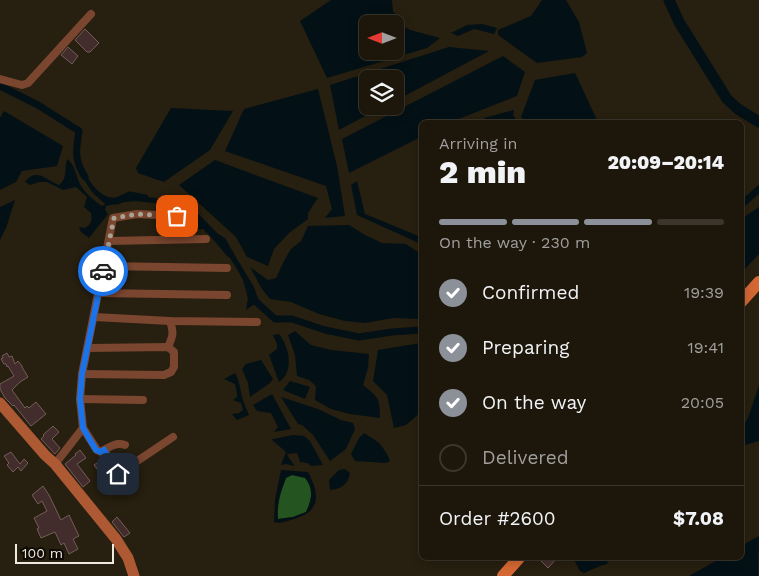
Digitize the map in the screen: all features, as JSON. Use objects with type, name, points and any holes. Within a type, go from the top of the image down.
[{"type":"main road","points":[[744,299],[759,282]]},
{"type":"main road","points":[[0,404],[44,455],[55,464],[116,539],[128,558],[134,576]]},
{"type":"main road","points":[[503,576],[517,560]]},
{"type":"street","points":[[0,80],[22,86],[28,83],[91,14]]},
{"type":"street","points":[[125,446],[114,444],[101,452],[96,450],[83,428],[80,399],[82,374],[114,218],[137,214],[177,216]]},
{"type":"street","points":[[109,241],[206,240]]},
{"type":"street","points":[[104,266],[227,268]]},
{"type":"street","points":[[99,293],[227,295]]},
{"type":"street","points":[[94,317],[170,321],[257,322]]},
{"type":"street","points":[[168,347],[173,336],[170,321]]},
{"type":"street","points":[[82,374],[164,374],[171,372],[174,367],[174,352],[168,347],[88,348]]},
{"type":"street","points":[[80,399],[143,400]]},
{"type":"street","points":[[55,464],[83,428]]},
{"type":"street","points":[[104,450],[118,474],[173,437]]},
{"type":"green space","points":[[292,475],[305,477],[308,481],[311,490],[310,503],[306,512],[293,517],[278,519],[282,488],[286,478]]},
{"type":"shaded area","points":[[331,0],[392,0],[393,12],[398,15],[359,15],[359,60],[387,60],[327,78],[300,21]]},
{"type":"shaded area","points":[[542,0],[566,0],[579,22],[587,53],[582,57],[537,63],[498,35],[498,30],[531,16]]},
{"type":"shaded area","points":[[482,24],[497,28],[494,34],[474,29],[458,36],[451,33],[467,25]]},
{"type":"shaded area","points":[[404,26],[410,30],[440,38],[427,48],[404,55]]},
{"type":"shaded area","points":[[449,47],[489,51],[404,96],[404,70],[377,70]]},
{"type":"shaded area","points":[[503,56],[525,72],[517,96],[456,120],[419,120],[419,138],[349,173],[342,139],[389,115],[404,115],[404,107]]},
{"type":"shaded area","points":[[575,73],[597,120],[523,120],[521,117],[535,80]]},
{"type":"shaded area","points":[[359,76],[359,115],[367,115],[339,130],[330,85]]},
{"type":"shaded area","points":[[318,89],[337,166],[345,216],[325,218],[332,209],[326,186],[225,151],[244,109]]},
{"type":"shaded area","points":[[171,108],[233,111],[210,150],[164,182],[138,173],[136,168]]},
{"type":"shaded area","points":[[514,110],[513,115],[517,120],[486,120],[484,118]]},
{"type":"shaded area","points":[[4,111],[63,146],[57,166],[22,171],[16,182],[0,190],[0,118]]},
{"type":"shaded area","points":[[67,159],[74,167],[84,190],[102,206],[105,204],[92,192],[79,172],[80,169],[83,169],[93,186],[109,197],[150,197],[167,201],[191,215],[204,228],[200,230],[171,207],[136,201],[124,202],[106,206],[105,210],[108,214],[89,238],[81,232],[79,227],[85,228],[91,222],[91,213],[84,207],[87,197],[76,187],[63,190],[47,182],[30,185],[25,182],[33,175],[37,175],[59,185],[65,176]]},
{"type":"shaded area","points":[[215,160],[318,198],[308,213],[308,219],[289,233],[274,249],[268,266],[247,257],[236,237],[179,185]]},
{"type":"shaded area","points":[[357,181],[365,214],[419,236],[419,243],[357,215],[351,185]]},
{"type":"shaded area","points":[[15,200],[6,228],[0,240],[0,207]]},
{"type":"shaded area","points":[[759,207],[759,254],[744,270],[744,217]]},
{"type":"shaded area","points":[[349,225],[382,243],[406,244],[419,253],[419,319],[393,318],[365,323],[345,321],[319,314],[291,302],[270,299],[250,267],[268,280],[276,278],[291,249],[301,241],[308,226]]},
{"type":"shaded area","points":[[206,227],[225,238],[254,287],[259,301],[246,310],[248,298],[243,280],[221,240],[205,232]]},
{"type":"shaded area","points":[[295,331],[311,345],[331,350],[369,354],[368,368],[363,385],[377,398],[380,418],[331,409],[315,400],[316,386],[309,380],[297,376],[295,355],[288,335]]},
{"type":"shaded area","points":[[279,334],[288,352],[289,366],[284,378],[279,382],[269,355],[277,349],[273,335]]},
{"type":"shaded area","points":[[419,343],[419,414],[406,425],[394,428],[387,395],[373,381],[378,350]]},
{"type":"shaded area","points":[[261,360],[273,379],[250,397],[248,383],[242,369],[246,364]]},
{"type":"shaded area","points":[[235,373],[249,415],[237,420],[232,414],[243,410],[241,403],[233,400],[237,397],[235,384],[224,379]]},
{"type":"shaded area","points":[[290,381],[310,387],[305,399],[283,390]]},
{"type":"shaded area","points":[[759,385],[759,441],[744,445],[744,424],[748,418]]},
{"type":"shaded area","points":[[272,394],[291,429],[274,432],[278,427],[271,413],[257,411],[253,405]]},
{"type":"shaded area","points":[[281,397],[353,423],[355,429],[346,449],[330,461],[313,435],[302,425],[298,424]]},
{"type":"shaded area","points":[[364,433],[379,443],[390,461],[386,463],[355,461],[351,454],[359,438]]},
{"type":"shaded area","points":[[293,435],[304,436],[310,441],[323,465],[311,466],[308,463],[300,462],[297,453],[287,454],[294,466],[281,465],[286,452],[272,440]]},
{"type":"shaded area","points":[[345,469],[350,473],[346,483],[341,487],[330,490],[329,480],[339,470]]},
{"type":"shaded area","points":[[281,470],[308,472],[316,495],[316,501],[309,512],[303,516],[279,523],[274,522],[275,500]],"holes":[[[292,475],[305,478],[311,490],[310,503],[306,512],[293,517],[278,519],[278,503],[286,478]]]},
{"type":"shaded area","points":[[759,536],[758,576],[689,576],[717,560],[744,560],[744,544]]},
{"type":"shaded area","points":[[574,560],[606,560],[608,562],[584,573],[580,571]]},
{"type":"building","points":[[85,29],[99,43],[90,52],[87,52],[75,40]]},
{"type":"building","points":[[68,47],[78,56],[72,64],[61,55]]},
{"type":"building","points":[[7,353],[9,357],[12,356],[15,364],[18,361],[28,377],[12,390],[25,408],[27,406],[29,408],[36,402],[46,414],[31,426],[14,405],[5,398],[0,389],[0,384],[14,376],[1,359]]},
{"type":"building","points":[[53,426],[59,432],[52,439],[60,448],[55,454],[41,439]]},
{"type":"building","points":[[80,450],[86,458],[77,464],[90,481],[83,487],[65,464]]},
{"type":"building","points":[[11,452],[20,464],[24,459],[28,463],[21,471],[18,467],[13,472],[7,465],[9,463],[4,456]]},
{"type":"building","points":[[100,461],[113,476],[106,481],[94,465]]},
{"type":"building","points":[[43,486],[61,520],[69,515],[79,536],[73,539],[78,549],[69,554],[64,543],[61,545],[55,532],[41,538],[37,529],[39,528],[34,518],[47,511],[42,501],[38,504],[32,495]]},
{"type":"building","points":[[117,517],[130,533],[124,537],[112,522]]},
{"type":"building","points":[[540,560],[555,560],[548,568]]},
{"type":"waterway","points":[[669,0],[679,22],[727,99],[738,109],[759,122]]},
{"type":"waterway","points":[[0,86],[38,105],[79,131],[77,160],[85,177]]},
{"type":"waterway","points":[[744,202],[759,189]]},
{"type":"waterway","points":[[117,201],[130,195],[145,198]]},
{"type":"waterway","points":[[160,202],[183,203],[230,254]]},
{"type":"waterway","points":[[251,296],[275,319],[292,319],[325,330],[359,337],[419,330]]},
{"type":"way so far","points":[[103,271],[114,218],[137,214],[177,216]]},
{"type":"route","points":[[103,271],[82,374],[80,399],[83,428],[96,450],[101,452],[104,450],[118,474]]}]
